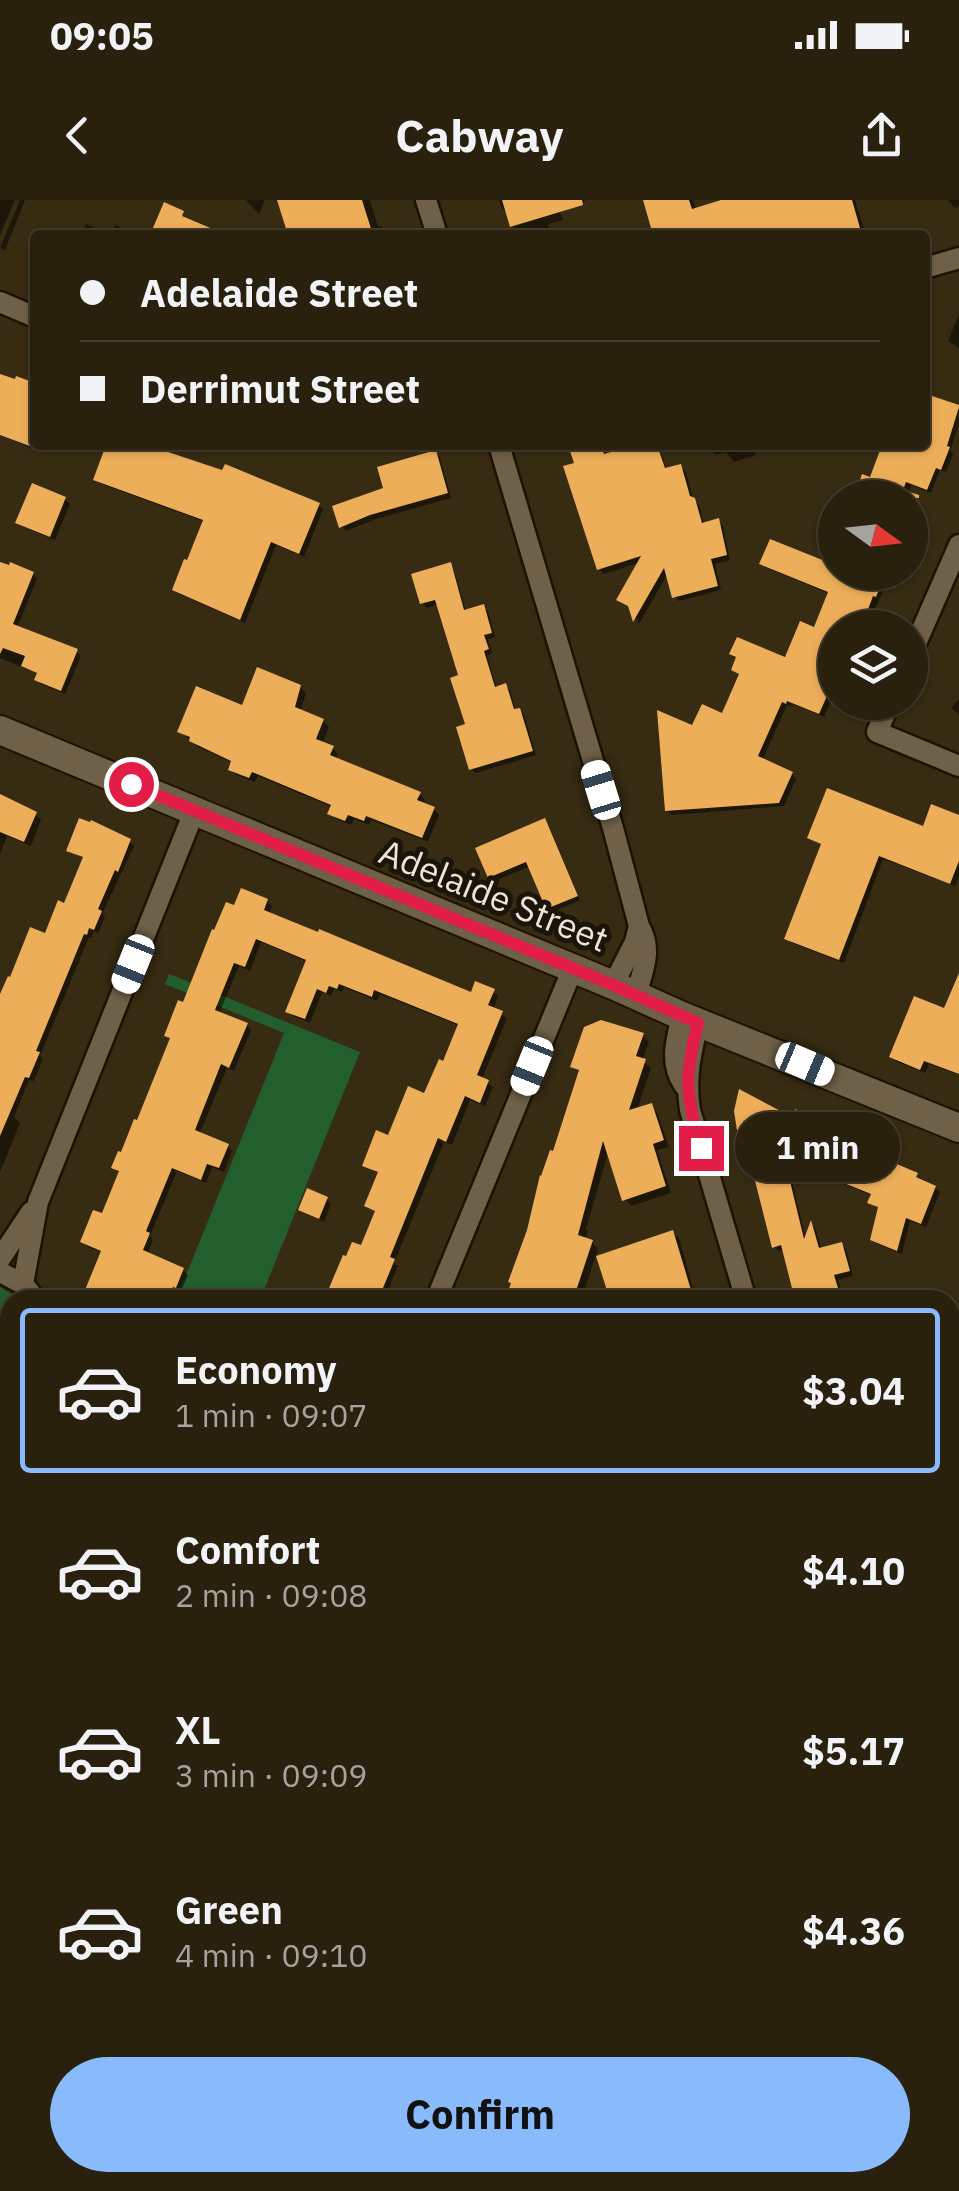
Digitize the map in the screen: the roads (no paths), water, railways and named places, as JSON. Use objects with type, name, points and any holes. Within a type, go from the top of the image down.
[{"type":"street","points":[[426,200],[435,230]]},
{"type":"street","points":[[930,267],[959,258]]},
{"type":"street","points":[[0,302],[30,315]]},
{"type":"street","points":[[500,450],[639,926],[624,990]]},
{"type":"street","points":[[928,616],[959,545]]},
{"type":"street","points":[[882,720],[877,732],[959,766]]},
{"type":"street","name":"Adelaide Street","points":[[0,730],[690,1020],[959,1128]]},
{"type":"street","points":[[0,1260],[38,1202],[194,812]]},
{"type":"street","points":[[440,1290],[573,968]]},
{"type":"street","points":[[690,1020],[674,1046],[675,1072],[687,1091],[743,1290]]},
{"type":"street","points":[[30,1290],[38,1202]]},
{"type":"street","points":[[0,1272],[27,1290]]}]
